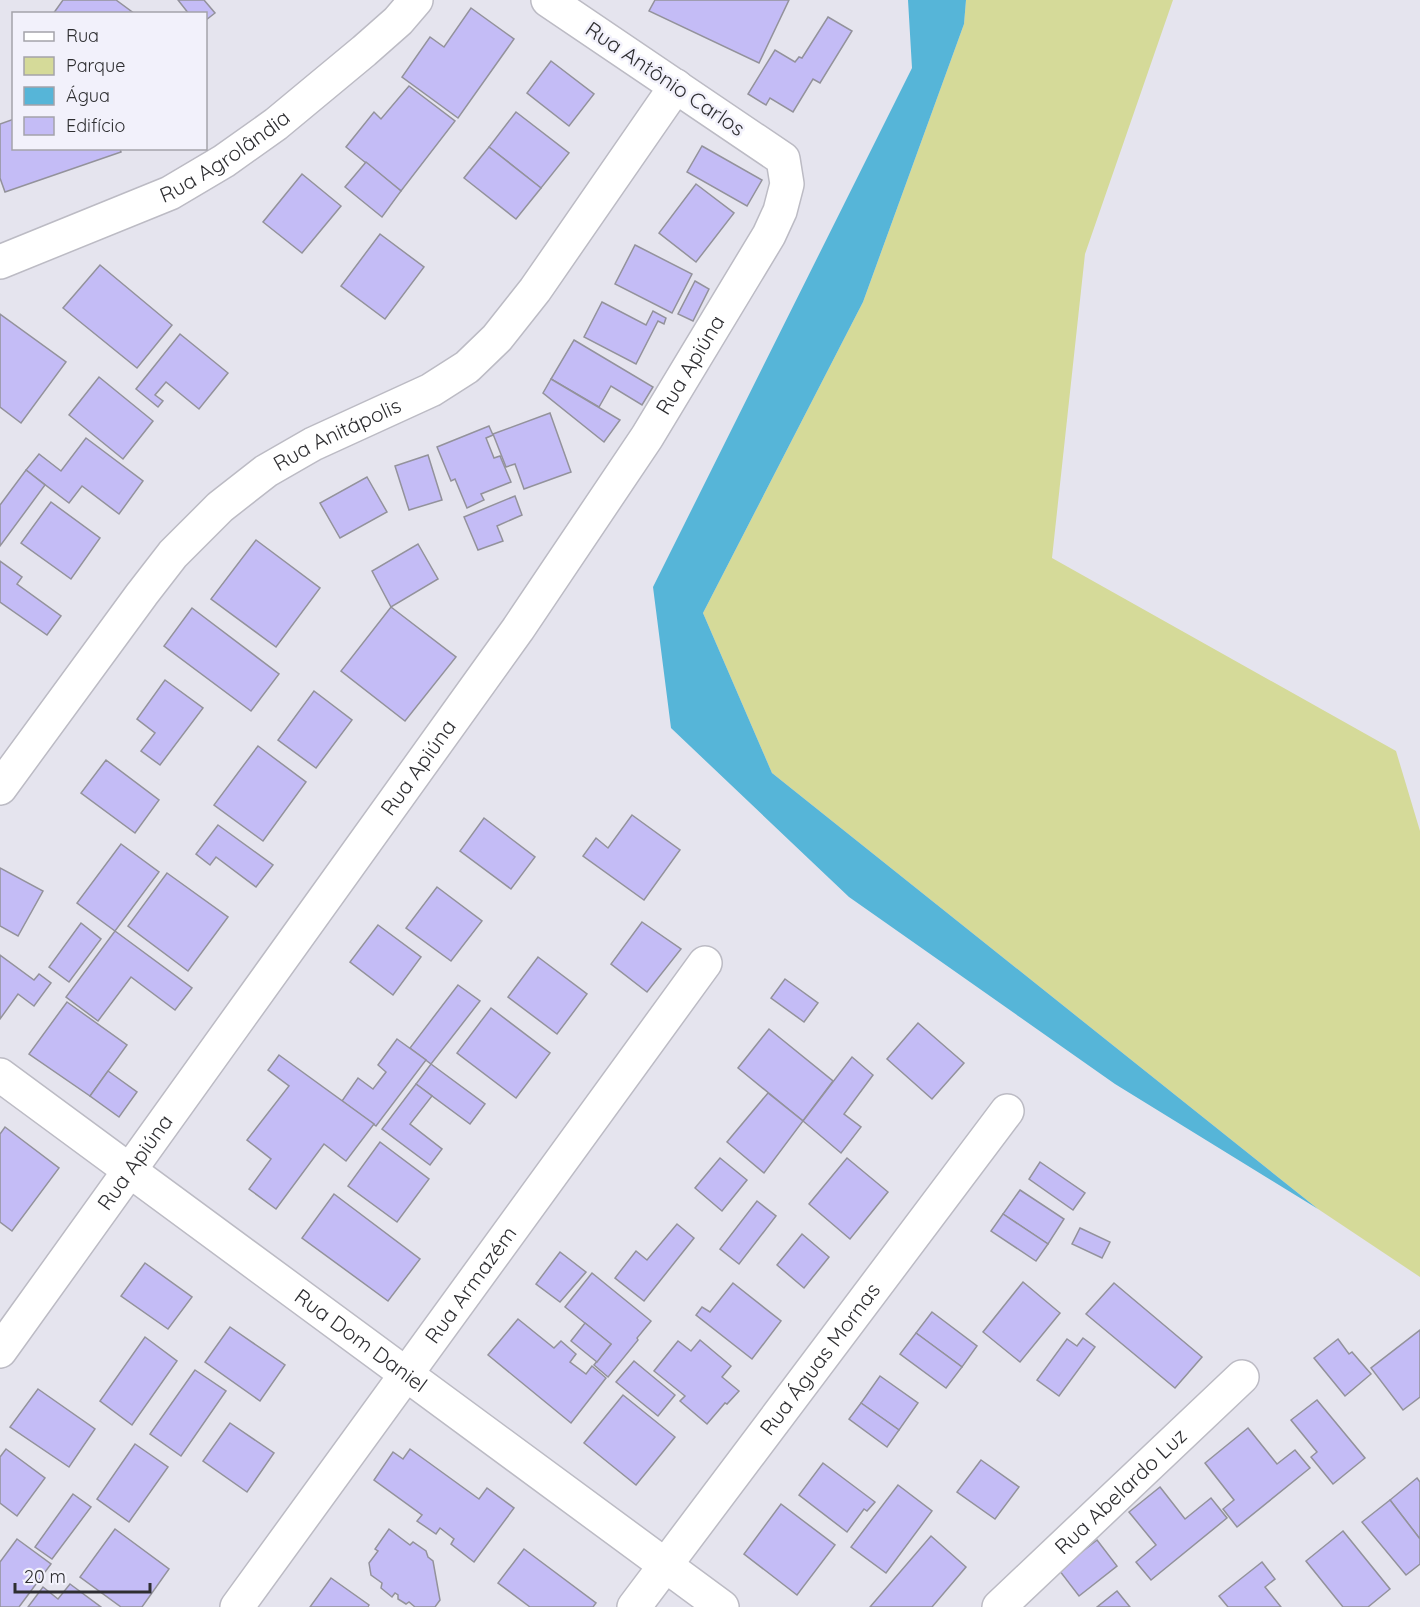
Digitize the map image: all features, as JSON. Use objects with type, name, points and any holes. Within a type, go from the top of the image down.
[{"type":"street","name":"Rua Agrolândia","points":[[0,262],[170,193],[224,161],[276,124],[364,51],[398,21],[416,0]]},
{"type":"street","name":"Rua Antônio Carlos","points":[[548,0],[783,159]]},
{"type":"street","name":"Rua Anitápolis","points":[[0,788],[173,554],[220,507],[266,471],[313,444],[430,390],[467,367],[497,338],[535,290],[676,86]]},
{"type":"street","name":"Rua Apiúna","points":[[0,1351],[518,629],[647,437],[769,235],[780,211],[787,184],[783,159]]},
{"type":"street","name":"Rua Armazém","points":[[237,1607],[705,963]]},
{"type":"street","name":"Rua Dom Daniel","points":[[0,1075],[722,1607]]},
{"type":"street","name":"Rua Águas Mornas","points":[[634,1607],[1007,1111]]},
{"type":"street","name":"Rua Abelardo Luz","points":[[999,1607],[1242,1377]]},
{"type":"green space","points":[[966,0],[1173,0],[1085,254],[1052,558],[1396,751],[1420,831],[1420,1277],[1318,1209],[772,773],[703,613],[863,302],[964,24]]},
{"type":"water","points":[[908,0],[966,0],[964,24],[863,302],[703,613],[772,773],[1318,1209],[1115,1084],[849,897],[671,728],[653,587],[912,68]]},
{"type":"building","points":[[63,0],[116,0],[132,12],[54,12]]},
{"type":"building","points":[[178,0],[204,0],[215,13],[207,19],[207,12],[187,12]]},
{"type":"building","points":[[655,0],[789,0],[759,63],[649,11]]},
{"type":"building","points":[[471,8],[514,39],[458,118],[402,77],[430,37],[444,47]]},
{"type":"building","points":[[828,17],[852,31],[820,83],[813,79],[793,112],[770,98],[766,105],[748,94],[775,50],[795,62],[799,57],[802,58]]},
{"type":"building","points":[[551,61],[594,94],[569,126],[527,93]]},
{"type":"building","points":[[409,86],[455,121],[401,191],[346,147],[374,112],[381,119]]},
{"type":"building","points":[[516,112],[569,153],[541,188],[489,147]]},
{"type":"building","points":[[12,120],[12,150],[120,150],[121,152],[5,192],[0,178],[0,124]]},
{"type":"building","points":[[702,146],[762,180],[747,206],[687,172]]},
{"type":"building","points":[[489,147],[541,188],[516,219],[464,178]]},
{"type":"building","points":[[366,162],[401,191],[382,217],[345,187]]},
{"type":"building","points":[[302,174],[341,206],[302,253],[263,222]]},
{"type":"building","points":[[696,184],[734,213],[696,262],[659,233]]},
{"type":"building","points":[[380,234],[424,267],[385,319],[341,286]]},
{"type":"building","points":[[635,245],[692,274],[672,313],[615,284]]},
{"type":"building","points":[[100,265],[172,325],[137,368],[63,308]]},
{"type":"building","points":[[695,281],[709,289],[693,321],[678,314]]},
{"type":"building","points":[[602,302],[646,325],[653,311],[666,318],[664,324],[658,321],[636,364],[584,337]]},
{"type":"building","points":[[0,314],[66,362],[21,423],[0,407]]},
{"type":"building","points":[[180,334],[228,373],[199,409],[166,382],[155,395],[163,401],[158,407],[136,389]]},
{"type":"building","points":[[574,340],[653,387],[642,405],[611,386],[599,407],[551,379]]},
{"type":"building","points":[[99,377],[153,421],[123,459],[69,415]]},
{"type":"building","points":[[551,379],[620,420],[604,442],[543,393]]},
{"type":"building","points":[[550,413],[571,472],[524,489],[515,464],[506,467],[493,434]]},
{"type":"building","points":[[489,426],[493,435],[486,438],[494,458],[500,456],[511,482],[481,494],[484,500],[467,508],[455,479],[451,481],[437,447]]},
{"type":"building","points":[[86,438],[143,481],[119,514],[82,486],[69,503],[26,470],[39,454],[61,471]]},
{"type":"building","points":[[428,455],[442,500],[409,510],[395,466]]},
{"type":"building","points":[[26,470],[45,485],[0,546],[0,505]]},
{"type":"building","points":[[367,477],[387,512],[340,538],[320,503]]},
{"type":"building","points":[[515,496],[522,515],[497,526],[503,541],[478,550],[464,517]]},
{"type":"building","points":[[51,502],[100,538],[71,579],[21,543]]},
{"type":"building","points":[[256,540],[320,588],[276,647],[211,599]]},
{"type":"building","points":[[418,544],[438,579],[391,607],[372,571]]},
{"type":"building","points":[[0,561],[22,577],[17,584],[61,616],[47,635],[0,602]]},
{"type":"building","points":[[391,607],[456,657],[405,721],[341,671]]},
{"type":"building","points":[[192,608],[279,674],[251,711],[164,646]]},
{"type":"building","points":[[165,680],[203,708],[160,765],[141,751],[155,733],[137,719]]},
{"type":"building","points":[[314,691],[352,720],[316,768],[278,740]]},
{"type":"building","points":[[258,746],[306,782],[263,841],[214,805]]},
{"type":"building","points":[[106,760],[159,800],[135,833],[81,793]]},
{"type":"building","points":[[632,815],[680,850],[644,900],[583,856],[596,838],[608,848]]},
{"type":"building","points":[[484,818],[535,857],[511,889],[460,851]]},
{"type":"building","points":[[218,825],[273,865],[256,887],[216,857],[210,865],[196,854]]},
{"type":"building","points":[[121,844],[159,872],[115,931],[77,903]]},
{"type":"building","points":[[0,868],[43,891],[18,936],[0,926]]},
{"type":"building","points":[[167,873],[228,917],[188,971],[128,926]]},
{"type":"building","points":[[437,887],[482,921],[451,961],[406,928]]},
{"type":"building","points":[[642,922],[681,949],[647,992],[611,964]]},
{"type":"building","points":[[81,923],[101,939],[69,982],[49,967]]},
{"type":"building","points":[[378,925],[421,957],[393,995],[350,962]]},
{"type":"building","points":[[115,931],[192,988],[175,1010],[131,977],[98,1021],[66,997]]},
{"type":"building","points":[[0,955],[34,980],[39,974],[51,983],[34,1006],[18,994],[0,1019]]},
{"type":"building","points":[[538,957],[587,994],[557,1034],[508,997]]},
{"type":"building","points":[[785,979],[818,1003],[804,1022],[771,998]]},
{"type":"building","points":[[458,985],[480,1001],[431,1064],[410,1048]]},
{"type":"building","points":[[67,1002],[127,1045],[90,1096],[29,1054]]},
{"type":"building","points":[[491,1008],[550,1053],[516,1098],[457,1053]]},
{"type":"building","points":[[918,1023],[964,1063],[932,1099],[887,1059]]},
{"type":"building","points":[[769,1029],[833,1081],[803,1121],[738,1068]]},
{"type":"building","points":[[397,1039],[426,1060],[376,1126],[342,1101],[358,1078],[373,1089],[386,1072],[378,1065]]},
{"type":"building","points":[[279,1055],[374,1124],[346,1161],[324,1144],[276,1209],[249,1189],[271,1159],[247,1140],[289,1086],[268,1070]]},
{"type":"building","points":[[852,1057],[873,1075],[844,1114],[861,1127],[841,1153],[803,1121]]},
{"type":"building","points":[[431,1064],[485,1104],[470,1124],[416,1084]]},
{"type":"building","points":[[108,1071],[137,1092],[119,1117],[90,1096]]},
{"type":"building","points":[[416,1084],[432,1096],[410,1124],[442,1149],[430,1165],[382,1129]]},
{"type":"building","points":[[768,1093],[803,1121],[764,1173],[727,1142]]},
{"type":"building","points":[[5,1127],[59,1168],[12,1231],[0,1222],[0,1134]]},
{"type":"building","points":[[380,1142],[429,1179],[397,1222],[348,1186]]},
{"type":"building","points":[[720,1158],[747,1180],[722,1211],[695,1188]]},
{"type":"building","points":[[847,1158],[888,1192],[850,1239],[809,1204]]},
{"type":"building","points":[[1040,1162],[1085,1193],[1073,1210],[1029,1179]]},
{"type":"building","points":[[1020,1190],[1064,1219],[1048,1244],[1003,1214]]},
{"type":"building","points":[[334,1194],[420,1259],[388,1301],[302,1238]]},
{"type":"building","points":[[757,1201],[776,1216],[739,1264],[720,1249]]},
{"type":"building","points":[[1003,1214],[1048,1244],[1036,1261],[991,1231]]},
{"type":"building","points":[[677,1224],[694,1238],[644,1301],[615,1278],[636,1251],[647,1260]]},
{"type":"building","points":[[1080,1228],[1110,1242],[1102,1258],[1072,1244]]},
{"type":"building","points":[[802,1234],[829,1257],[804,1288],[777,1265]]},
{"type":"building","points":[[560,1252],[586,1272],[560,1302],[536,1284]]},
{"type":"building","points":[[145,1263],[192,1297],[168,1329],[121,1296]]},
{"type":"building","points":[[592,1273],[651,1321],[608,1377],[594,1365],[611,1344],[565,1307]]},
{"type":"building","points":[[1023,1282],[1060,1313],[1020,1362],[983,1332]]},
{"type":"building","points":[[733,1283],[781,1321],[752,1359],[696,1315],[702,1307],[710,1312]]},
{"type":"building","points":[[1114,1283],[1202,1357],[1175,1388],[1086,1314]]},
{"type":"building","points":[[932,1312],[977,1346],[962,1367],[916,1333]]},
{"type":"building","points":[[518,1319],[554,1348],[561,1341],[576,1354],[570,1362],[586,1374],[592,1366],[606,1378],[571,1423],[488,1355]]},
{"type":"building","points":[[585,1323],[611,1344],[597,1362],[571,1341]]},
{"type":"building","points":[[230,1327],[285,1365],[260,1401],[205,1362]]},
{"type":"building","points":[[1420,1330],[1420,1397],[1403,1410],[1371,1368]]},
{"type":"building","points":[[916,1333],[962,1367],[946,1388],[900,1354]]},
{"type":"building","points":[[145,1337],[177,1361],[132,1425],[100,1401]]},
{"type":"building","points":[[1083,1338],[1095,1347],[1059,1396],[1037,1380],[1067,1339],[1077,1346]]},
{"type":"building","points":[[1338,1339],[1349,1354],[1352,1352],[1371,1374],[1345,1396],[1314,1358]]},
{"type":"building","points":[[700,1340],[731,1366],[722,1377],[739,1391],[707,1424],[680,1401],[685,1396],[654,1371],[678,1341],[691,1351]]},
{"type":"building","points":[[634,1361],[675,1395],[658,1416],[616,1382]]},
{"type":"building","points":[[195,1370],[226,1391],[181,1456],[150,1434]]},
{"type":"building","points":[[880,1376],[918,1403],[899,1430],[861,1403]]},
{"type":"building","points":[[38,1389],[95,1429],[69,1467],[10,1427]]},
{"type":"building","points":[[623,1395],[675,1437],[636,1485],[584,1443]]},
{"type":"building","points":[[1317,1400],[1365,1458],[1333,1484],[1311,1457],[1317,1452],[1291,1420]]},
{"type":"building","points":[[861,1403],[899,1430],[887,1447],[849,1419]]},
{"type":"building","points":[[230,1423],[274,1453],[247,1492],[203,1461]]},
{"type":"building","points":[[1248,1428],[1277,1464],[1295,1450],[1310,1468],[1237,1527],[1223,1509],[1234,1500],[1205,1463]]},
{"type":"building","points":[[135,1444],[168,1467],[129,1522],[97,1499]]},
{"type":"building","points":[[6,1449],[45,1478],[17,1516],[0,1503],[0,1457]]},
{"type":"building","points":[[410,1449],[479,1499],[487,1488],[514,1508],[474,1562],[451,1544],[454,1539],[440,1528],[436,1534],[417,1521],[422,1515],[374,1480],[393,1452],[403,1459]]},
{"type":"building","points":[[981,1460],[1019,1487],[995,1519],[957,1492]]},
{"type":"building","points":[[823,1463],[875,1502],[867,1511],[864,1509],[847,1532],[799,1495]]},
{"type":"building","points":[[1417,1478],[1420,1482],[1420,1539],[1390,1500]]},
{"type":"building","points":[[898,1485],[932,1511],[886,1573],[851,1547]]},
{"type":"building","points":[[1160,1487],[1185,1519],[1211,1498],[1227,1518],[1151,1580],[1136,1562],[1156,1545],[1129,1512]]},
{"type":"building","points":[[73,1494],[91,1507],[52,1559],[35,1547]]},
{"type":"building","points":[[1390,1500],[1420,1539],[1420,1564],[1406,1575],[1362,1522]]},
{"type":"building","points":[[781,1504],[835,1545],[797,1595],[744,1554]]},
{"type":"building","points":[[115,1529],[169,1569],[142,1607],[121,1607],[80,1577]]},
{"type":"building","points":[[389,1529],[410,1545],[413,1542],[426,1551],[428,1557],[433,1561],[440,1600],[435,1607],[415,1607],[409,1602],[406,1604],[398,1599],[395,1593],[392,1597],[381,1588],[382,1583],[371,1575],[369,1563],[378,1551],[375,1549]]},
{"type":"building","points":[[1343,1531],[1390,1589],[1368,1607],[1343,1607],[1306,1561]]},
{"type":"building","points":[[931,1536],[966,1567],[932,1607],[870,1607]]},
{"type":"building","points":[[17,1539],[51,1564],[19,1607],[0,1607],[0,1562]]},
{"type":"building","points":[[1097,1540],[1117,1566],[1079,1596],[1059,1570]]},
{"type":"building","points":[[524,1549],[596,1603],[593,1607],[530,1607],[498,1583]]},
{"type":"building","points":[[1262,1562],[1275,1579],[1265,1587],[1281,1607],[1228,1607],[1219,1596]]},
{"type":"building","points":[[331,1578],[369,1605],[368,1607],[310,1607]]},
{"type":"building","points":[[70,1584],[101,1607],[28,1607],[43,1587],[58,1599]]},
{"type":"building","points":[[1117,1591],[1130,1607],[1097,1607]]}]
